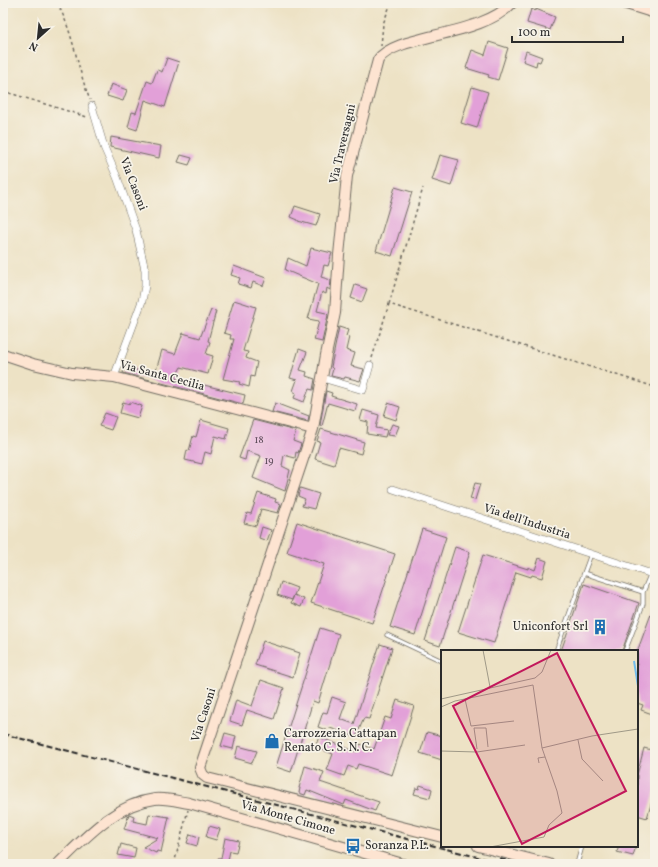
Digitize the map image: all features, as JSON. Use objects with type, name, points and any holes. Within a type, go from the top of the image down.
[{"type":"street","points":[[381,55],[400,45],[478,25],[506,10],[512,3]]},
{"type":"street","points":[[623,3],[655,13]]},
{"type":"street","name":"Via Traversagni","points":[[313,429],[335,313],[347,176],[378,60],[381,55]]},
{"type":"street","name":"Via Casoni","points":[[92,106],[104,147],[117,177],[136,230],[145,275],[142,301],[114,376]]},
{"type":"street","name":"Via Santa Cecilia","points":[[3,354],[33,364],[72,373],[114,376],[313,429]]},
{"type":"street","points":[[322,378],[363,390],[370,366]]},
{"type":"street","name":"Via Casoni","points":[[313,429],[216,719],[201,771],[207,778],[441,837]]},
{"type":"street","name":"Via dell'Industria","points":[[394,489],[653,574]]},
{"type":"street","name":"Via Monte Cimone","points":[[58,864],[98,826],[121,810],[154,800],[189,803],[403,864]]},
{"type":"street","points":[[482,847],[549,864]]},
{"type":"lane","points":[[556,650],[591,554]]},
{"type":"lane","points":[[584,573],[643,592]]},
{"type":"lane","points":[[625,650],[643,604],[643,592],[653,574]]},
{"type":"lane","points":[[387,635],[441,661]]},
{"type":"lane","points":[[577,864],[582,847]]},
{"type":"path","points":[[57,3],[66,22],[81,75],[92,106]]},
{"type":"path","points":[[381,55],[383,24],[390,3]]},
{"type":"path","points":[[3,91],[97,119]]},
{"type":"path","points":[[370,366],[423,188]]},
{"type":"path","points":[[389,304],[655,387]]},
{"type":"path","points":[[174,864],[189,803]]},
{"type":"building","points":[[531,9],[536,11],[536,9],[555,17],[550,30],[527,23]]},
{"type":"building","points":[[489,42],[508,48],[498,80],[488,77],[489,75],[466,68],[472,50],[485,55]]},
{"type":"building","points":[[526,51],[542,57],[540,62],[537,61],[536,66],[523,61]]},
{"type":"building","points":[[167,58],[179,62],[165,107],[145,100],[137,130],[128,127],[132,112],[136,113],[147,81],[152,83],[157,70],[162,72]]},
{"type":"building","points":[[111,84],[127,90],[123,101],[107,96]]},
{"type":"building","points":[[472,87],[488,92],[477,128],[461,123]]},
{"type":"building","points":[[111,137],[161,146],[159,158],[110,147]]},
{"type":"building","points":[[181,155],[192,158],[189,165],[178,162]]},
{"type":"building","points":[[440,155],[459,160],[451,186],[432,180]]},
{"type":"building","points":[[395,187],[412,192],[392,256],[376,251]]},
{"type":"building","points":[[295,206],[320,214],[316,226],[298,221],[291,217]]},
{"type":"building","points":[[311,248],[332,253],[328,266],[324,265],[321,277],[331,280],[330,290],[327,288],[326,294],[322,292],[317,311],[328,315],[322,342],[314,340],[319,321],[308,319],[318,284],[285,270],[288,258],[306,266]]},
{"type":"building","points":[[234,266],[266,278],[263,286],[253,282],[251,288],[238,284],[240,278],[231,275]]},
{"type":"building","points":[[355,285],[367,289],[362,302],[351,298]]},
{"type":"building","points":[[234,300],[256,307],[243,351],[248,352],[246,358],[257,362],[254,377],[251,376],[249,387],[239,384],[240,382],[223,379],[234,339],[230,339],[231,335],[224,333]]},
{"type":"building","points":[[211,310],[216,311],[206,354],[213,356],[208,374],[181,367],[175,378],[245,395],[243,404],[123,373],[125,366],[135,368],[135,370],[155,374],[162,350],[175,354],[183,333],[200,338]]},
{"type":"building","points":[[339,327],[348,330],[346,336],[349,337],[346,350],[355,353],[351,366],[364,369],[360,381],[345,377],[344,379],[331,376],[333,369],[331,367]]},
{"type":"building","points":[[299,349],[307,352],[300,370],[307,372],[306,376],[315,379],[313,390],[309,389],[304,402],[294,398],[296,393],[293,391],[297,380],[290,378]]},
{"type":"building","points":[[326,391],[332,393],[331,396],[357,404],[355,411],[328,403],[322,426],[320,425]]},
{"type":"building","points":[[123,402],[130,404],[130,402],[142,406],[138,418],[120,413]]},
{"type":"building","points":[[275,403],[309,416],[308,421],[272,412]]},
{"type":"building","points":[[388,403],[400,407],[396,420],[384,416]]},
{"type":"building","points":[[363,410],[379,415],[376,428],[387,430],[385,437],[367,434],[368,422],[360,420]]},
{"type":"building","points":[[105,413],[116,417],[111,430],[99,426]]},
{"type":"building","points":[[201,420],[229,428],[226,439],[215,436],[211,454],[205,452],[202,464],[185,460],[187,450],[189,451],[193,436],[196,437]]},
{"type":"building","points":[[253,420],[296,431],[293,441],[301,444],[298,453],[296,452],[295,458],[284,455],[282,466],[290,470],[285,491],[253,478],[261,456],[247,451],[245,460],[239,458]]},
{"type":"building","points":[[392,424],[399,426],[395,436],[387,435]]},
{"type":"building","points":[[321,429],[364,442],[361,454],[339,448],[334,465],[315,459],[320,442],[317,441]]},
{"type":"building","points":[[475,483],[480,484],[475,500],[470,499]]},
{"type":"building","points":[[300,488],[319,494],[314,509],[302,506],[305,499],[298,496]]},
{"type":"building","points":[[258,493],[276,499],[275,502],[281,504],[278,513],[261,509],[256,526],[244,523],[247,513],[251,514]]},
{"type":"building","points":[[297,522],[395,554],[372,623],[311,603],[324,564],[287,552]]},
{"type":"building","points":[[262,527],[271,530],[267,541],[259,538]]},
{"type":"building","points":[[422,529],[446,537],[415,635],[390,627]]},
{"type":"building","points":[[455,547],[470,552],[440,646],[425,641]]},
{"type":"building","points":[[483,555],[535,570],[539,558],[547,561],[542,578],[532,575],[531,577],[516,572],[494,643],[458,632]]},
{"type":"building","points":[[281,582],[297,588],[292,600],[277,595]]},
{"type":"building","name":"Uniconfort Srl","points":[[584,584],[639,603],[622,650],[561,650]]},
{"type":"building","points":[[294,595],[304,599],[301,607],[291,603]]},
{"type":"building","points":[[655,606],[655,715],[641,710],[643,705],[638,703],[638,650]]},
{"type":"building","points":[[320,628],[339,634],[318,703],[313,701],[291,772],[276,767]]},
{"type":"building","points":[[263,641],[300,653],[293,677],[255,665]]},
{"type":"building","points":[[380,644],[392,648],[369,719],[364,718],[356,737],[327,727],[326,730],[318,727],[323,712],[327,713],[332,697],[346,702],[340,719],[354,724]]},
{"type":"building","points":[[261,680],[284,688],[274,719],[247,710],[242,725],[230,721],[236,700],[252,706]]},
{"type":"building","points":[[397,700],[414,706],[392,775],[358,764],[356,769],[348,766],[344,776],[327,770],[333,754],[315,747],[319,737],[357,752],[360,744],[374,749],[385,717],[391,719]]},
{"type":"building","points":[[427,732],[441,736],[441,760],[420,753]]},
{"type":"building","points":[[225,733],[236,736],[233,749],[221,746]]},
{"type":"building","points":[[238,746],[257,751],[252,763],[235,758]]},
{"type":"building","points":[[644,748],[655,751],[655,791],[647,818],[638,815],[638,771]]},
{"type":"building","points":[[305,766],[324,772],[320,782],[379,802],[375,811],[346,800],[344,805],[307,790],[305,795],[299,793]]},
{"type":"building","points":[[420,785],[432,789],[430,798],[414,794],[416,788],[419,789]]},
{"type":"building","points":[[129,814],[134,816],[133,821],[147,824],[149,814],[169,817],[161,852],[157,851],[156,853],[143,847],[158,838],[124,829]]},
{"type":"building","points":[[209,826],[220,829],[216,840],[206,837]]},
{"type":"building","points":[[190,834],[199,837],[197,846],[187,843]]},
{"type":"building","points":[[225,838],[239,841],[236,852],[230,851],[228,860],[235,862],[235,864],[216,864],[218,858],[221,858]]},
{"type":"building","points":[[121,844],[136,848],[134,858],[118,855]]},
{"type":"building","points":[[619,847],[636,847],[633,856],[617,852]]},
{"type":"railway","points":[[3,734],[504,864]]},
{"type":"railway","points":[[500,859],[521,864]]},
{"type":"place","name":"Uniconfort Srl","points":[[600,627]]},
{"type":"place","name":"Carrozzeria Cattapan Renato C. S. N. C.","points":[[272,741]]},
{"type":"place","name":"Soranza P.L.","points":[[353,846]]}]
